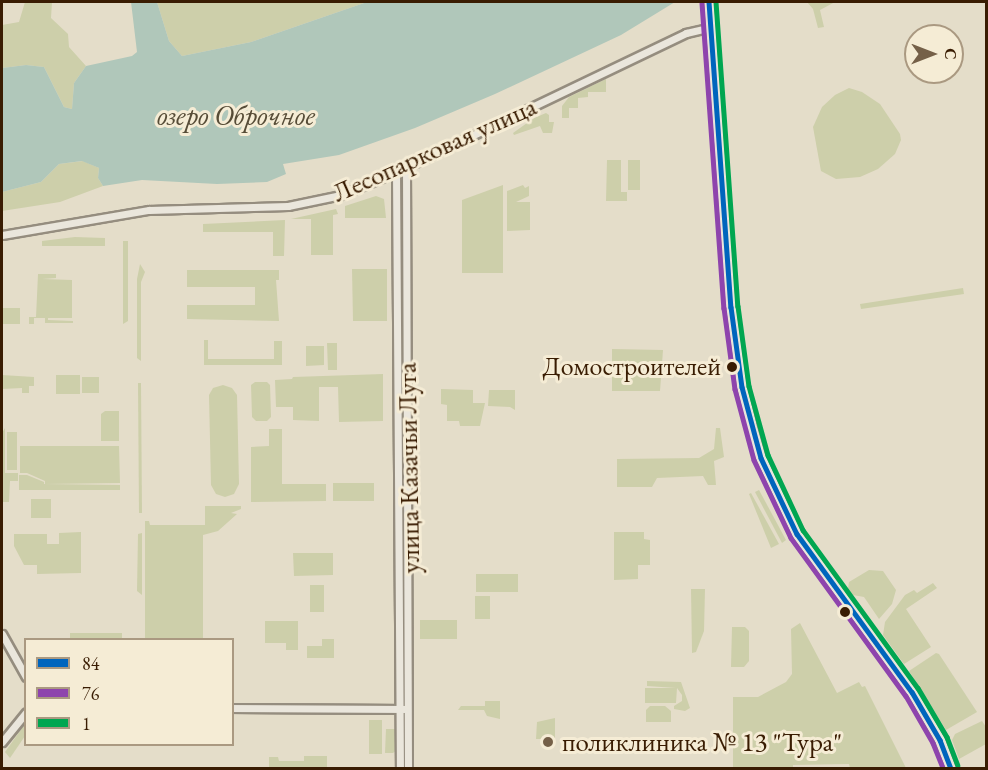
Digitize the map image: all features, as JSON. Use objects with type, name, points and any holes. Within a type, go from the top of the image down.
[{"type":"main road","points":[[709,2],[734,327],[742,387],[761,458],[797,534],[912,692],[940,740],[951,768]]},
{"type":"street","name":"Лесопарковая улица","points":[[2,235],[149,210],[300,205],[341,195],[396,172],[686,33],[711,27]]},
{"type":"street","name":"улица Казачьи Луга","points":[[406,167],[408,768]]},
{"type":"street","name":"улица Казачьи Луга","points":[[396,172],[400,768]]},
{"type":"street","points":[[2,634],[24,673]]},
{"type":"street","points":[[234,708],[409,709]]},
{"type":"street","points":[[2,742],[24,714]]},
{"type":"green space","points":[[25,2],[52,2],[51,18],[68,34],[69,47],[86,66],[74,83],[72,109],[64,107],[44,67],[26,65],[2,68],[2,25],[19,22]]},
{"type":"green space","points":[[157,2],[367,2],[251,42],[182,56],[169,41]]},
{"type":"green space","points":[[807,2],[835,2],[820,10],[824,27],[818,28],[813,9]]},
{"type":"green space","points":[[606,79],[606,92],[588,92],[588,97],[578,98],[578,108],[569,108],[569,118],[562,118],[562,106],[569,97]]},
{"type":"green space","points":[[849,88],[862,92],[880,104],[900,134],[901,140],[895,154],[878,169],[860,177],[836,179],[821,171],[813,127],[822,107],[835,95]]},
{"type":"green space","points":[[546,113],[549,115],[549,122],[554,122],[552,133],[543,133],[540,126],[514,135],[513,133],[534,118]]},
{"type":"green space","points":[[607,160],[621,160],[621,192],[627,192],[627,201],[606,201]]},
{"type":"green space","points":[[628,160],[640,160],[640,190],[628,190]]},
{"type":"green space","points":[[83,161],[99,168],[98,178],[103,186],[60,202],[2,211],[2,192],[41,182],[59,164]]},
{"type":"green space","points":[[503,185],[503,273],[462,273],[462,200]]},
{"type":"green space","points":[[523,185],[525,188],[529,186],[529,196],[516,202],[530,202],[530,230],[507,231],[507,191]]},
{"type":"green space","points":[[376,196],[384,199],[386,218],[345,218],[345,206]]},
{"type":"green space","points":[[400,202],[402,202],[405,439],[403,439]]},
{"type":"green space","points":[[336,209],[338,214],[333,215],[333,255],[311,255],[311,219],[291,219]]},
{"type":"green space","points":[[285,220],[284,256],[273,256],[273,232],[203,232],[203,224]]},
{"type":"green space","points":[[75,237],[105,238],[105,246],[42,246],[42,241]]},
{"type":"green space","points":[[123,241],[128,241],[128,321],[123,324]]},
{"type":"green space","points":[[140,264],[145,272],[141,282],[141,361],[137,358],[137,279]]},
{"type":"green space","points":[[352,269],[387,269],[387,321],[353,321]]},
{"type":"green space","points":[[187,270],[279,270],[279,280],[276,280],[279,321],[187,319],[187,305],[255,305],[255,287],[187,287]]},
{"type":"green space","points":[[38,274],[56,274],[56,278],[42,279],[72,280],[72,318],[48,318],[48,320],[73,321],[73,323],[45,323],[45,318],[34,318],[34,324],[29,324],[29,317],[36,317]]},
{"type":"green space","points":[[963,288],[964,294],[861,309],[860,304]]},
{"type":"green space","points":[[2,308],[20,308],[20,324],[2,324]]},
{"type":"green space","points":[[204,340],[208,340],[208,359],[274,359],[274,341],[282,341],[282,365],[204,365]]},
{"type":"green space","points":[[327,343],[337,343],[337,370],[328,370]]},
{"type":"green space","points":[[306,346],[324,346],[324,365],[306,366]]},
{"type":"green space","points":[[612,349],[663,350],[660,391],[612,391]]},
{"type":"green space","points":[[383,374],[383,421],[339,422],[338,387],[319,387],[319,421],[293,420],[293,407],[276,407],[275,380],[292,379],[293,377]]},
{"type":"green space","points":[[2,375],[34,377],[34,386],[29,386],[29,393],[22,393],[22,388],[2,389]]},
{"type":"green space","points":[[56,375],[80,375],[80,394],[56,394]]},
{"type":"green space","points":[[82,377],[99,377],[99,393],[82,393]]},
{"type":"green space","points":[[255,382],[267,382],[270,385],[271,417],[267,421],[256,421],[252,417],[251,385]]},
{"type":"green space","points":[[138,383],[141,383],[142,513],[139,513]]},
{"type":"green space","points":[[223,385],[232,388],[237,395],[239,484],[234,494],[225,497],[216,494],[211,485],[209,395],[213,388]]},
{"type":"green space","points":[[441,389],[473,390],[473,403],[485,403],[480,426],[460,426],[459,421],[447,421],[447,405],[441,404]]},
{"type":"green space","points":[[489,390],[515,390],[515,410],[510,407],[488,406]]},
{"type":"green space","points":[[105,411],[119,411],[119,441],[101,441],[101,414]]},
{"type":"green space","points":[[5,428],[5,473],[18,473],[18,481],[10,481],[9,502],[2,502],[2,433]]},
{"type":"green space","points":[[716,428],[720,428],[724,457],[714,461],[716,485],[708,485],[703,476],[657,478],[652,487],[617,487],[617,459],[699,458],[714,449]]},
{"type":"green space","points":[[269,429],[282,429],[282,484],[326,484],[326,501],[251,502],[251,447],[269,446]]},
{"type":"green space","points":[[7,432],[17,432],[17,470],[7,470]]},
{"type":"green space","points":[[20,446],[119,446],[120,483],[45,484],[45,481],[27,473],[20,473]]},
{"type":"green space","points":[[19,475],[27,475],[44,484],[120,485],[120,490],[19,490]]},
{"type":"green space","points":[[333,483],[374,483],[374,501],[333,501]]},
{"type":"green space","points":[[759,490],[786,540],[782,543],[755,492]]},
{"type":"green space","points":[[751,493],[779,544],[771,548],[749,494]]},
{"type":"green space","points":[[31,499],[51,499],[51,518],[31,518]]},
{"type":"green space","points":[[205,506],[241,506],[241,509],[231,513],[237,514],[218,531],[203,535],[203,638],[145,638],[145,521],[149,521],[150,525],[205,525]]},
{"type":"green space","points":[[81,532],[81,573],[37,574],[37,565],[24,565],[14,546],[14,534],[47,534],[47,544],[59,544],[59,533]]},
{"type":"green space","points":[[614,532],[644,532],[644,539],[650,540],[650,565],[638,565],[638,579],[614,580]]},
{"type":"green space","points":[[142,533],[142,595],[137,591],[138,534]]},
{"type":"green space","points":[[293,553],[333,553],[333,575],[294,576]]},
{"type":"green space","points":[[869,570],[883,571],[896,590],[892,604],[879,619],[864,597],[853,595],[848,589],[849,582]]},
{"type":"green space","points":[[476,574],[518,574],[518,592],[476,592]]},
{"type":"green space","points":[[933,583],[937,588],[906,609],[931,647],[904,664],[883,635],[885,622],[905,595],[914,590],[917,593]]},
{"type":"green space","points":[[310,585],[324,585],[324,612],[310,612]]},
{"type":"green space","points":[[691,589],[705,589],[704,631],[696,652],[692,653]]},
{"type":"green space","points":[[475,596],[490,596],[490,619],[475,619]]},
{"type":"green space","points":[[420,620],[457,620],[457,639],[420,639]]},
{"type":"green space","points":[[265,621],[298,621],[298,650],[286,650],[286,643],[265,643]]},
{"type":"green space","points":[[800,623],[837,693],[859,682],[862,687],[865,686],[906,768],[850,768],[849,764],[793,765],[793,768],[733,768],[733,697],[758,697],[786,682],[792,674],[791,629]]},
{"type":"green space","points":[[732,627],[745,627],[749,631],[749,661],[744,667],[731,667]]},
{"type":"green space","points":[[70,633],[122,633],[122,638],[70,638]]},
{"type":"green space","points":[[322,639],[334,639],[334,658],[307,658],[307,646],[322,646]]},
{"type":"green space","points":[[936,653],[939,654],[977,712],[946,730],[909,671]]},
{"type":"green space","points":[[647,681],[681,682],[690,708],[685,711],[674,709],[674,706],[682,701],[682,695],[677,688],[676,703],[645,703],[645,688],[676,688],[647,686]]},
{"type":"green space","points":[[485,701],[500,701],[500,719],[487,716],[484,710],[458,710],[461,706],[485,706]]},
{"type":"green space","points":[[650,706],[665,706],[671,711],[671,722],[646,722],[646,710]]},
{"type":"green space","points":[[555,718],[555,739],[536,739],[537,722]]},
{"type":"green space","points":[[369,720],[382,720],[382,754],[369,754]]},
{"type":"green space","points":[[982,721],[986,727],[986,744],[959,759],[952,740],[955,734]]},
{"type":"green space","points":[[24,725],[24,737],[10,758],[5,752]]},
{"type":"green space","points":[[386,729],[398,729],[398,749],[393,753],[385,753]]},
{"type":"green space","points":[[304,756],[327,756],[327,768],[269,768],[269,757],[278,757],[279,761],[304,761]]},
{"type":"water","name":"озеро Оброчное","points":[[131,2],[157,2],[169,41],[182,56],[251,42],[367,2],[675,2],[621,35],[495,94],[415,128],[339,155],[283,164],[286,174],[267,182],[217,184],[142,180],[103,186],[98,178],[99,168],[82,161],[59,164],[41,182],[2,192],[2,68],[26,65],[44,67],[64,107],[72,109],[74,83],[86,66],[132,56],[137,52]]},
{"type":"transit line","name":"84","points":[[709,2],[731,307],[742,387],[761,458],[797,534],[912,692],[940,740],[951,768]]},
{"type":"transit line","name":"1","points":[[716,2],[738,306],[749,386],[768,455],[803,530],[918,688],[947,737],[958,765]]},
{"type":"transit line","name":"76","points":[[702,3],[724,308],[735,389],[754,460],[791,538],[906,696],[933,743],[943,768]]},
{"type":"place","name":"Домостроителей","points":[[732,367]]},
{"type":"place","name":"поликлиника № 13 \"Тура\"","points":[[548,742]]}]
